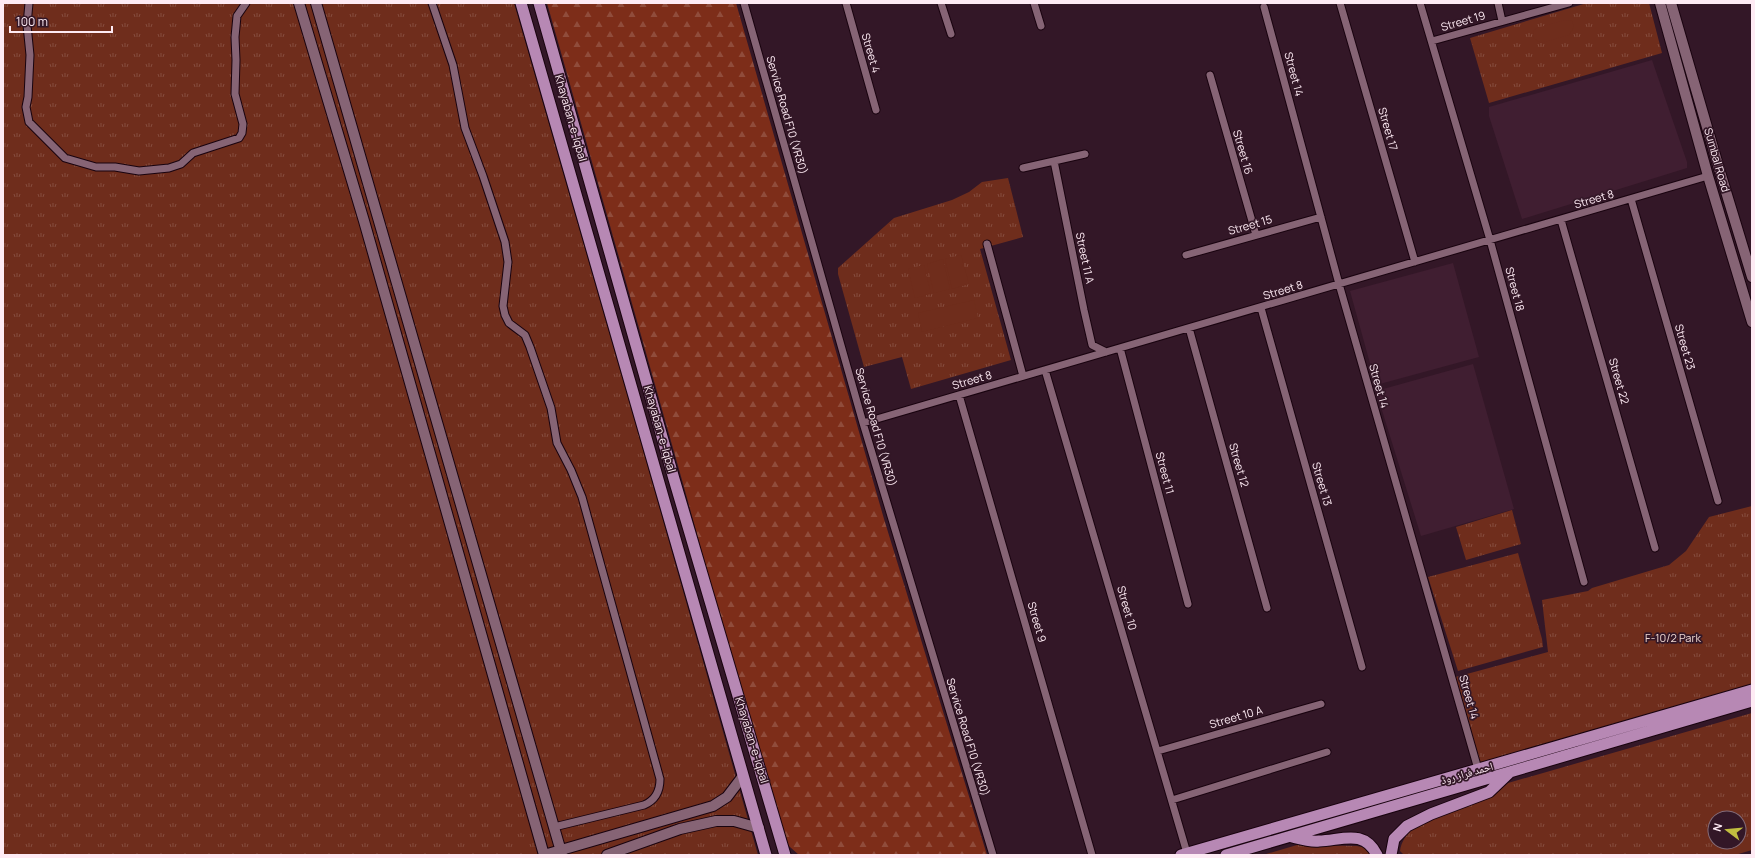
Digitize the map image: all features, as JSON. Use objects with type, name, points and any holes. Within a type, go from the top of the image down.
[{"type":"main road","name":"Khayaban-e-Iqbal","points":[[521,3],[766,855]]},
{"type":"main road","name":"Khayaban-e-Iqbal","points":[[539,3],[676,486],[785,855]]},
{"type":"main road","name":"احمد فراز روڈ","points":[[1226,855],[1288,836],[1478,769],[1752,690]]},
{"type":"main road","name":"احمد فراز روڈ","points":[[1184,854],[1512,770],[1752,701]]},
{"type":"main road","points":[[1391,855],[1394,839],[1407,826],[1431,814],[1489,792],[1512,770]]},
{"type":"main road","points":[[1288,836],[1318,841],[1358,838],[1369,842],[1377,855]]},
{"type":"main road","points":[[781,839],[794,855]]},
{"type":"street","points":[[29,3],[27,25],[30,55],[28,98],[26,108],[29,122],[65,158],[96,167],[115,167],[139,171],[169,168],[181,164],[193,153],[239,138],[242,133],[243,124],[235,94],[235,37],[238,16],[246,3]]},
{"type":"street","points":[[299,3],[364,221],[544,855],[561,853],[713,806],[727,797],[743,776]]},
{"type":"street","points":[[316,3],[561,853]]},
{"type":"street","points":[[432,3],[453,65],[459,88],[466,128],[505,242],[508,262],[504,306],[505,315],[509,323],[524,335],[530,347],[551,408],[557,443],[571,470],[582,497],[660,779],[660,787],[652,802],[554,827]]},
{"type":"street","name":"Service Road F10 (VR30)","points":[[744,3],[864,423],[993,855]]},
{"type":"street","name":"Street 4","points":[[846,3],[876,110]]},
{"type":"street","points":[[941,3],[951,34]]},
{"type":"street","points":[[1034,3],[1041,26]]},
{"type":"street","name":"Street 17","points":[[1340,3],[1415,262]]},
{"type":"street","name":"Street 18","points":[[1420,3],[1490,240],[1584,582]]},
{"type":"street","points":[[1498,3],[1502,21]]},
{"type":"street","name":"Street 19","points":[[1432,41],[1569,3]]},
{"type":"street","name":"Sumbal Road","points":[[1660,3],[1708,176],[1752,322]]},
{"type":"street","name":"Sumbal Road","points":[[1671,3],[1720,172],[1749,259],[1752,277]]},
{"type":"street","name":"Street 14","points":[[1264,7],[1320,217],[1478,769]]},
{"type":"street","points":[[1664,16],[1674,13]]},
{"type":"street","name":"Street 16","points":[[1210,75],[1256,235]]},
{"type":"street","points":[[1023,168],[1084,154]]},
{"type":"street","name":"Street 11 A","points":[[1054,162],[1092,344],[1106,352]]},
{"type":"street","name":"Street 8","points":[[864,423],[1708,176]]},
{"type":"street","name":"Street 23","points":[[1631,199],[1718,501]]},
{"type":"street","name":"Street 15","points":[[1186,255],[1320,217]]},
{"type":"street","name":"Street 22","points":[[1561,220],[1655,548]]},
{"type":"street","points":[[987,244],[1023,376]]},
{"type":"street","points":[[1735,264],[1749,259]]},
{"type":"street","name":"Street 13","points":[[1261,308],[1362,667]]},
{"type":"street","name":"Street 12","points":[[1189,328],[1267,608]]},
{"type":"street","name":"Street 11","points":[[1120,348],[1188,604]]},
{"type":"street","name":"Street 10","points":[[1045,370],[1158,751],[1172,800],[1184,854]]},
{"type":"street","name":"Street 9","points":[[959,395],[1092,855]]},
{"type":"street","name":"Street 10 A","points":[[1158,751],[1321,704]]},
{"type":"street","points":[[1172,800],[1327,752]]},
{"type":"street","points":[[607,855],[680,829],[716,820],[734,821],[759,828]]},
{"type":"shaded area","points":[[1652,60],[1687,162],[1687,168],[1522,219],[1489,116],[1489,107]]},
{"type":"shaded area","points":[[1453,263],[1479,357],[1376,385],[1350,291]]},
{"type":"shaded area","points":[[1473,364],[1514,509],[1421,536],[1376,391]]},
{"type":"green space","points":[[3,3],[514,3],[758,855],[3,855]]},
{"type":"green space","points":[[547,3],[736,3],[884,519],[987,855],[799,855],[781,839],[684,487]]},
{"type":"green space","points":[[1587,3],[1649,3],[1662,53],[1489,103],[1470,38]]},
{"type":"green space","points":[[1565,20],[1572,21],[1574,27],[1569,35],[1541,43],[1533,38],[1534,30],[1537,28]]},
{"type":"green space","points":[[1008,178],[1023,237],[980,249],[1011,360],[911,389],[902,357],[864,367],[838,274],[838,268],[894,218],[952,200],[969,192],[982,182]]},
{"type":"green space","points":[[961,255],[969,284],[952,289],[945,259]]},
{"type":"green space","points":[[943,259],[950,289],[934,293],[927,264]]},
{"type":"green space","points":[[924,265],[931,294],[915,298],[908,269]]},
{"type":"green space","points":[[974,300],[978,318],[922,332],[918,313]]},
{"type":"green space","name":"F-10/2 Park","points":[[1752,506],[1752,690],[1478,769],[1452,678],[1548,652],[1542,600],[1588,591],[1592,588],[1669,565],[1686,551],[1709,517]]},
{"type":"green space","points":[[1512,510],[1521,544],[1466,560],[1456,527]]},
{"type":"green space","points":[[1518,553],[1543,647],[1458,671],[1428,577]]},
{"type":"green space","points":[[1752,713],[1752,850],[1735,855],[1404,855],[1400,851],[1405,838],[1414,828],[1426,820],[1440,813],[1484,798],[1499,791],[1508,783]]},
{"type":"green space","points":[[1297,845],[1357,846],[1366,848],[1370,855],[1263,855]]}]
